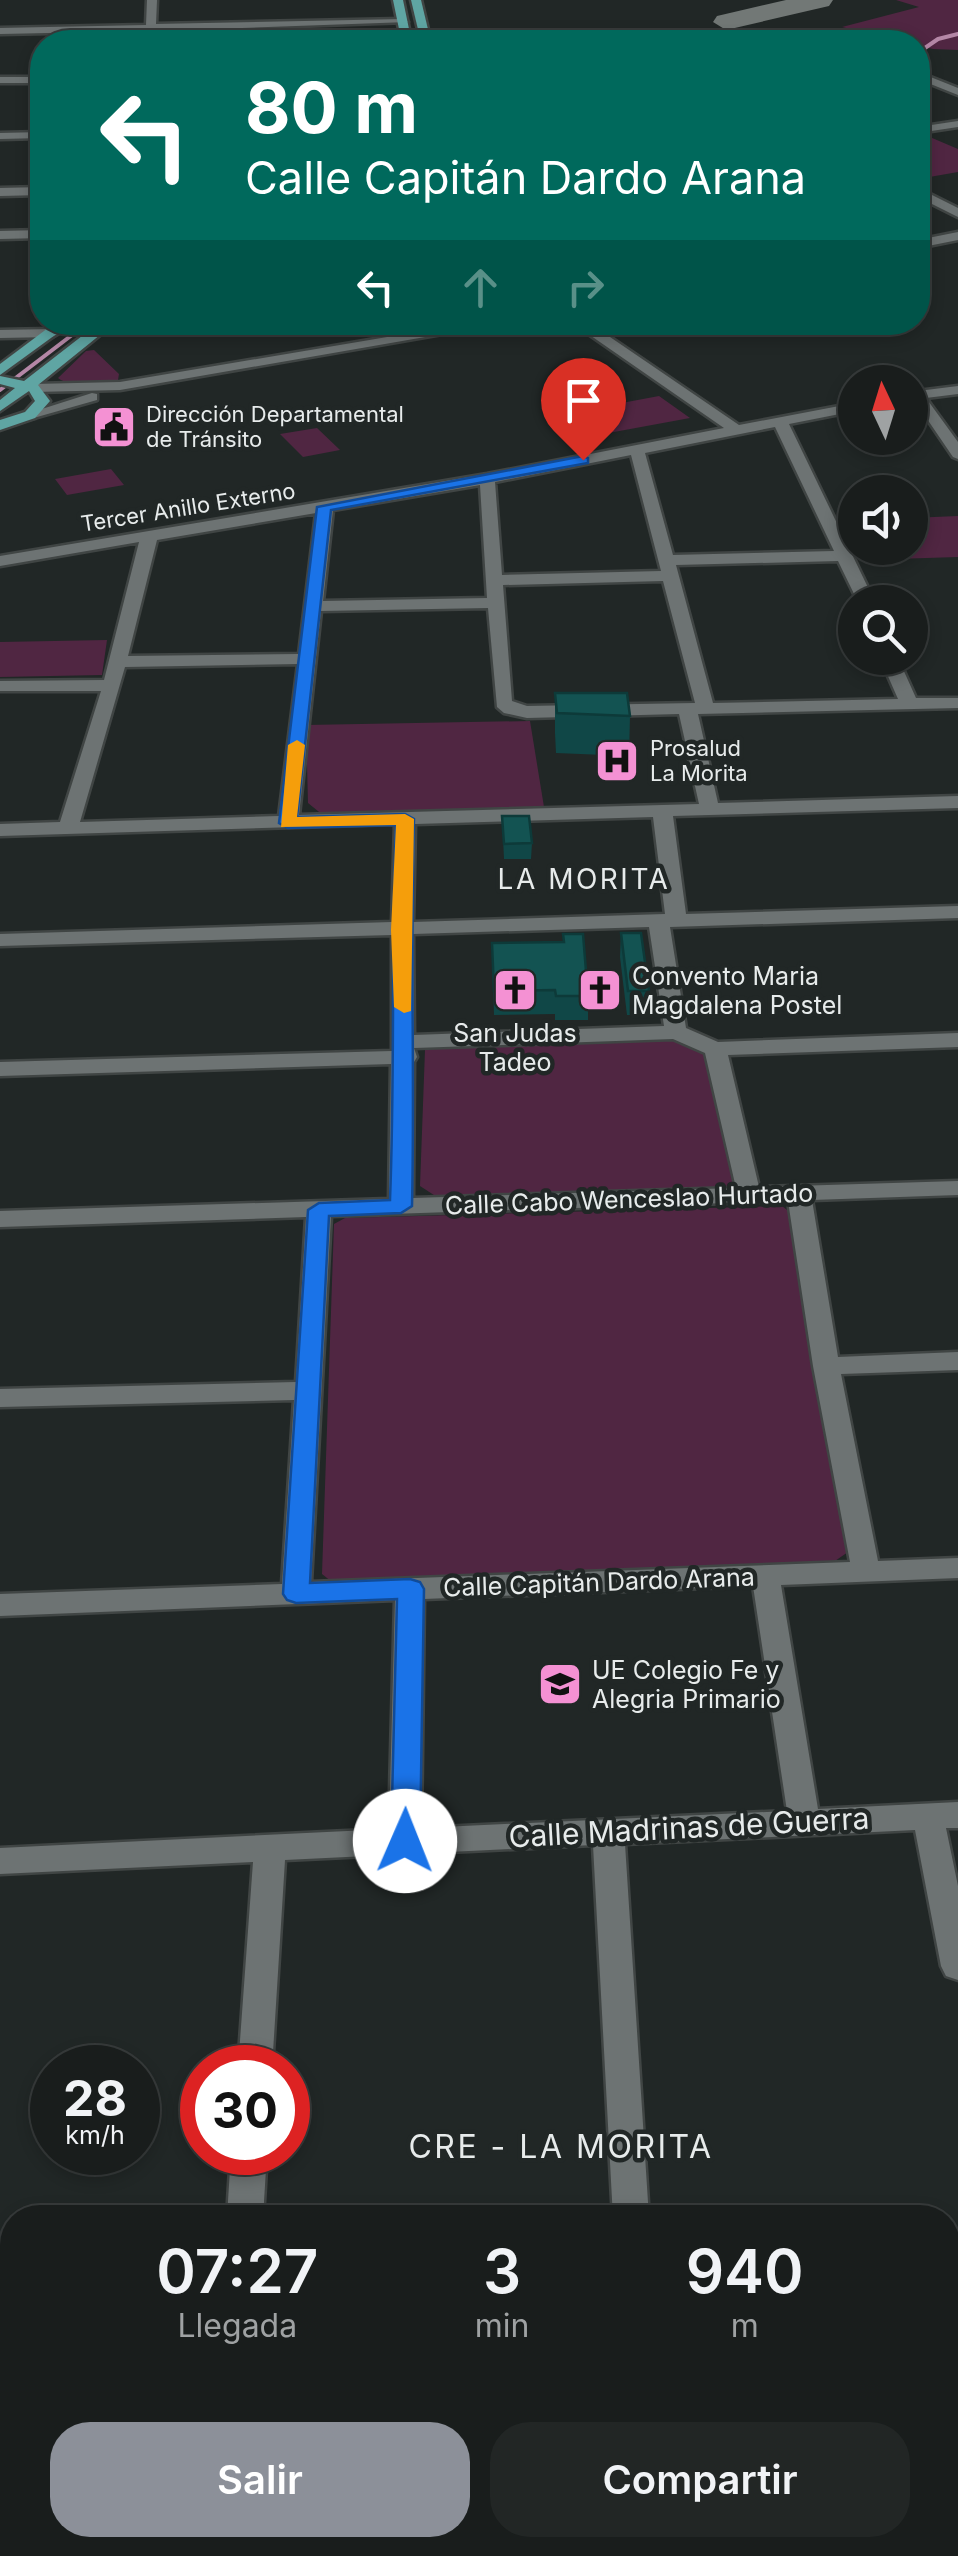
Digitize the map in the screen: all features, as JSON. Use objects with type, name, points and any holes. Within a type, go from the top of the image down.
[{"type":"main road","points":[[398,0],[402,30]]},
{"type":"main road","points":[[416,0],[424,30]]},
{"type":"main road","points":[[0,371],[49,335]]},
{"type":"main road","points":[[0,407],[92,335]]},
{"type":"main road","points":[[0,362],[30,349]]},
{"type":"main road","points":[[0,380],[26,385],[43,401],[25,417],[0,427]]},
{"type":"street","points":[[150,28],[152,0]]},
{"type":"street","points":[[0,31],[30,30]]},
{"type":"street","points":[[50,30],[276,30]]},
{"type":"street","points":[[0,80],[30,80]]},
{"type":"street","points":[[930,80],[958,92]]},
{"type":"street","points":[[930,129],[958,124]]},
{"type":"street","points":[[0,136],[30,135]]},
{"type":"street","points":[[0,192],[30,191]]},
{"type":"street","points":[[930,198],[958,213]]},
{"type":"street","points":[[0,235],[30,234]]},
{"type":"street","points":[[930,242],[958,236]]},
{"type":"street","points":[[0,334],[30,333]]},
{"type":"street","points":[[399,335],[403,338]]},
{"type":"street","points":[[26,385],[86,390],[422,335]]},
{"type":"street","points":[[597,335],[738,431]]},
{"type":"street","points":[[932,392],[958,380]]},
{"type":"street","points":[[25,417],[135,383]]},
{"type":"street","points":[[928,393],[958,390]]},
{"type":"street","points":[[928,409],[958,454]]},
{"type":"street","name":"Tercer Anillo Externo","points":[[0,561],[487,479],[838,411]]},
{"type":"street","points":[[781,422],[838,540]]},
{"type":"street","points":[[637,450],[670,568],[710,809]]},
{"type":"street","points":[[487,479],[503,703],[510,709],[527,712],[958,704]]},
{"type":"street","points":[[288,823],[316,606],[324,507]]},
{"type":"street","points":[[68,828],[112,685],[149,537]]},
{"type":"street","points":[[493,580],[838,557]]},
{"type":"street","points":[[316,606],[496,603]]},
{"type":"street","points":[[116,662],[307,658]]},
{"type":"street","points":[[897,675],[910,705]]},
{"type":"street","points":[[0,686],[112,685]]},
{"type":"street","points":[[0,830],[958,802]]},
{"type":"street","points":[[662,810],[676,1032]]},
{"type":"street","points":[[401,1206],[406,1049],[401,930],[405,819]]},
{"type":"street","points":[[0,940],[958,912]]},
{"type":"street","points":[[0,1069],[676,1032],[715,1049],[958,1040]]},
{"type":"street","points":[[715,1049],[749,1194]]},
{"type":"street","name":"Calle Cabo Wenceslao Hurtado","points":[[0,1219],[958,1188]]},
{"type":"street","points":[[799,1193],[826,1366],[866,1572]]},
{"type":"street","points":[[296,1594],[319,1210]]},
{"type":"street","points":[[826,1366],[958,1361]]},
{"type":"street","points":[[0,1398],[306,1391]]},
{"type":"street","name":"Calle Capitán Dardo Arana","points":[[0,1605],[958,1568]]},
{"type":"street","points":[[765,1576],[804,1822]]},
{"type":"street","points":[[405,1841],[410,1589]]},
{"type":"street","points":[[943,1816],[958,1966]]},
{"type":"street","name":"Calle Madrinas de Guerra","points":[[0,1860],[943,1816]]},
{"type":"street","points":[[608,1832],[630,2205]]},
{"type":"street","points":[[257,2045],[270,1848]]},
{"type":"street","points":[[245,2205],[247,2175]]},
{"type":"shaded area","points":[[896,0],[958,0],[958,50],[930,48],[930,30],[842,27],[919,7]]},
{"type":"shaded area","points":[[930,137],[958,149],[958,172],[930,177]]},
{"type":"shaded area","points":[[94,350],[119,374],[118,380],[79,384],[58,378],[86,351]]},
{"type":"shaded area","points":[[659,396],[690,418],[576,439],[547,417]]},
{"type":"shaded area","points":[[317,428],[340,450],[303,457],[280,434]]},
{"type":"shaded area","points":[[111,469],[124,485],[67,495],[55,479]]},
{"type":"shaded area","points":[[958,516],[958,557],[928,558],[928,517]]},
{"type":"shaded area","points":[[107,640],[102,675],[0,677],[0,642]]},
{"type":"shaded area","points":[[530,721],[544,807],[329,820],[308,803],[306,725]]},
{"type":"shaded area","points":[[674,1037],[708,1053],[736,1183],[714,1191],[437,1197],[420,1186],[425,1050],[443,1045]]},
{"type":"shaded area","points":[[782,1206],[792,1214],[848,1552],[835,1561],[332,1582],[322,1574],[334,1224],[345,1218]]},
{"type":"building","points":[[555,693],[627,693],[630,716],[557,713]]},
{"type":"building","points":[[502,816],[529,816],[532,843],[504,844]]},
{"type":"building","points":[[621,933],[641,933],[649,991],[628,991]]},
{"type":"building","points":[[563,934],[583,934],[588,996],[556,996],[555,990],[494,991],[492,943],[564,942]]},
{"type":"waterway","points":[[930,44],[958,34]]},
{"type":"waterway","points":[[0,390],[72,335]]},
{"type":"taxiway","points":[[726,22],[820,0]]},
{"type":"slow traffic","points":[[297,745],[288,823],[405,819],[401,930],[404,1007]]},
{"type":"place","name":"Dirección Departamental de Tránsito","points":[[114,427]]},
{"type":"place","name":"Prosalud La Morita","points":[[617,761]]},
{"type":"place","name":"San Judas Tadeo","points":[[515,990]]},
{"type":"place","name":"Convento Maria Magdalena Postel","points":[[600,990]]},
{"type":"place","name":"UE Colegio Fe y Alegria Primario","points":[[560,1684]]},
{"type":"district","name":"LA MORITA","points":[[584,879]]},
{"type":"district","name":"CRE - LA MORITA","points":[[561,2147]]},
{"type":"route","points":[[405,1841],[410,1589],[296,1594],[319,1210],[401,1206],[406,1057],[401,930],[405,819],[288,823],[316,606],[324,507],[583,460]]}]
